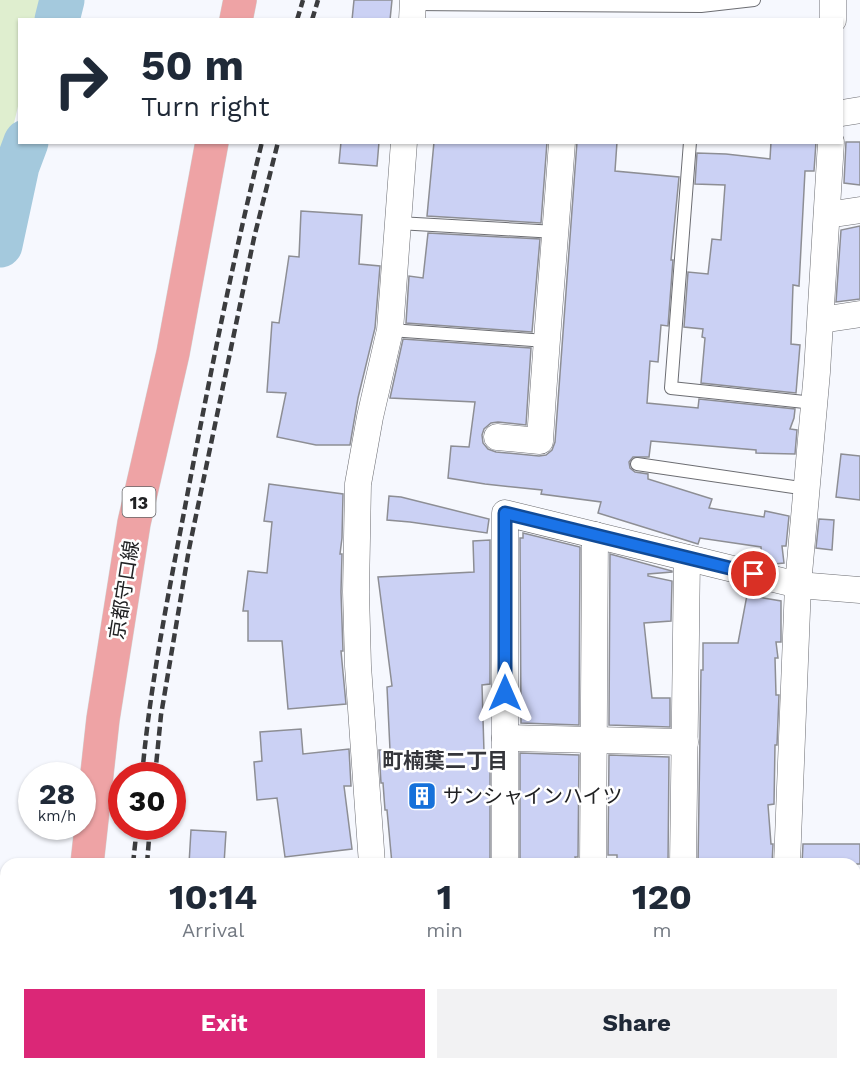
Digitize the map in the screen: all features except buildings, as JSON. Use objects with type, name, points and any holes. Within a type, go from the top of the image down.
[{"type":"main road","points":[[236,18],[240,0]]},
{"type":"main road","name":"京都守口線","points":[[88,858],[103,719],[135,523],[173,353],[212,144]]},
{"type":"street","points":[[833,0],[833,18]]},
{"type":"street","points":[[843,113],[860,110]]},
{"type":"street","points":[[372,858],[358,666],[356,592],[358,484],[370,417],[390,330],[404,144]]},
{"type":"street","points":[[497,438],[540,441],[562,144]]},
{"type":"street","points":[[788,858],[798,585],[821,320],[831,144]]},
{"type":"street","points":[[827,215],[860,210]]},
{"type":"street","points":[[821,320],[860,314]]},
{"type":"street","points":[[505,858],[505,513],[798,585],[860,590]]},
{"type":"street","points":[[593,858],[595,535]]},
{"type":"street","points":[[683,858],[687,558]]},
{"type":"street","points":[[505,738],[685,742]]},
{"type":"lane","points":[[413,8],[624,2],[700,6],[754,0]]},
{"type":"lane","points":[[690,144],[670,388],[814,403]]},
{"type":"lane","points":[[398,223],[556,232]]},
{"type":"lane","points":[[390,330],[546,341]]},
{"type":"lane","points":[[637,464],[807,489]]},
{"type":"green space","points":[[0,0],[44,0],[39,18],[18,18],[18,106],[0,183]]},
{"type":"waterway","points":[[58,18],[62,0]]},
{"type":"waterway","points":[[0,245],[17,166],[25,144]]},
{"type":"railway","points":[[298,18],[303,0]]},
{"type":"railway","points":[[313,18],[318,0]]},
{"type":"railway","points":[[143,762],[172,574],[221,324],[262,144]]},
{"type":"railway","points":[[156,762],[161,715],[189,549],[254,238],[278,144]]},
{"type":"railway","points":[[134,858],[136,840]]},
{"type":"railway","points":[[147,858],[149,840]]},
{"type":"place","name":"サンシャインハイツ","points":[[422,796]]},
{"type":"district","name":"町楠葉二丁目","points":[[445,760]]},
{"type":"route","points":[[505,693],[505,513],[754,574]]}]
